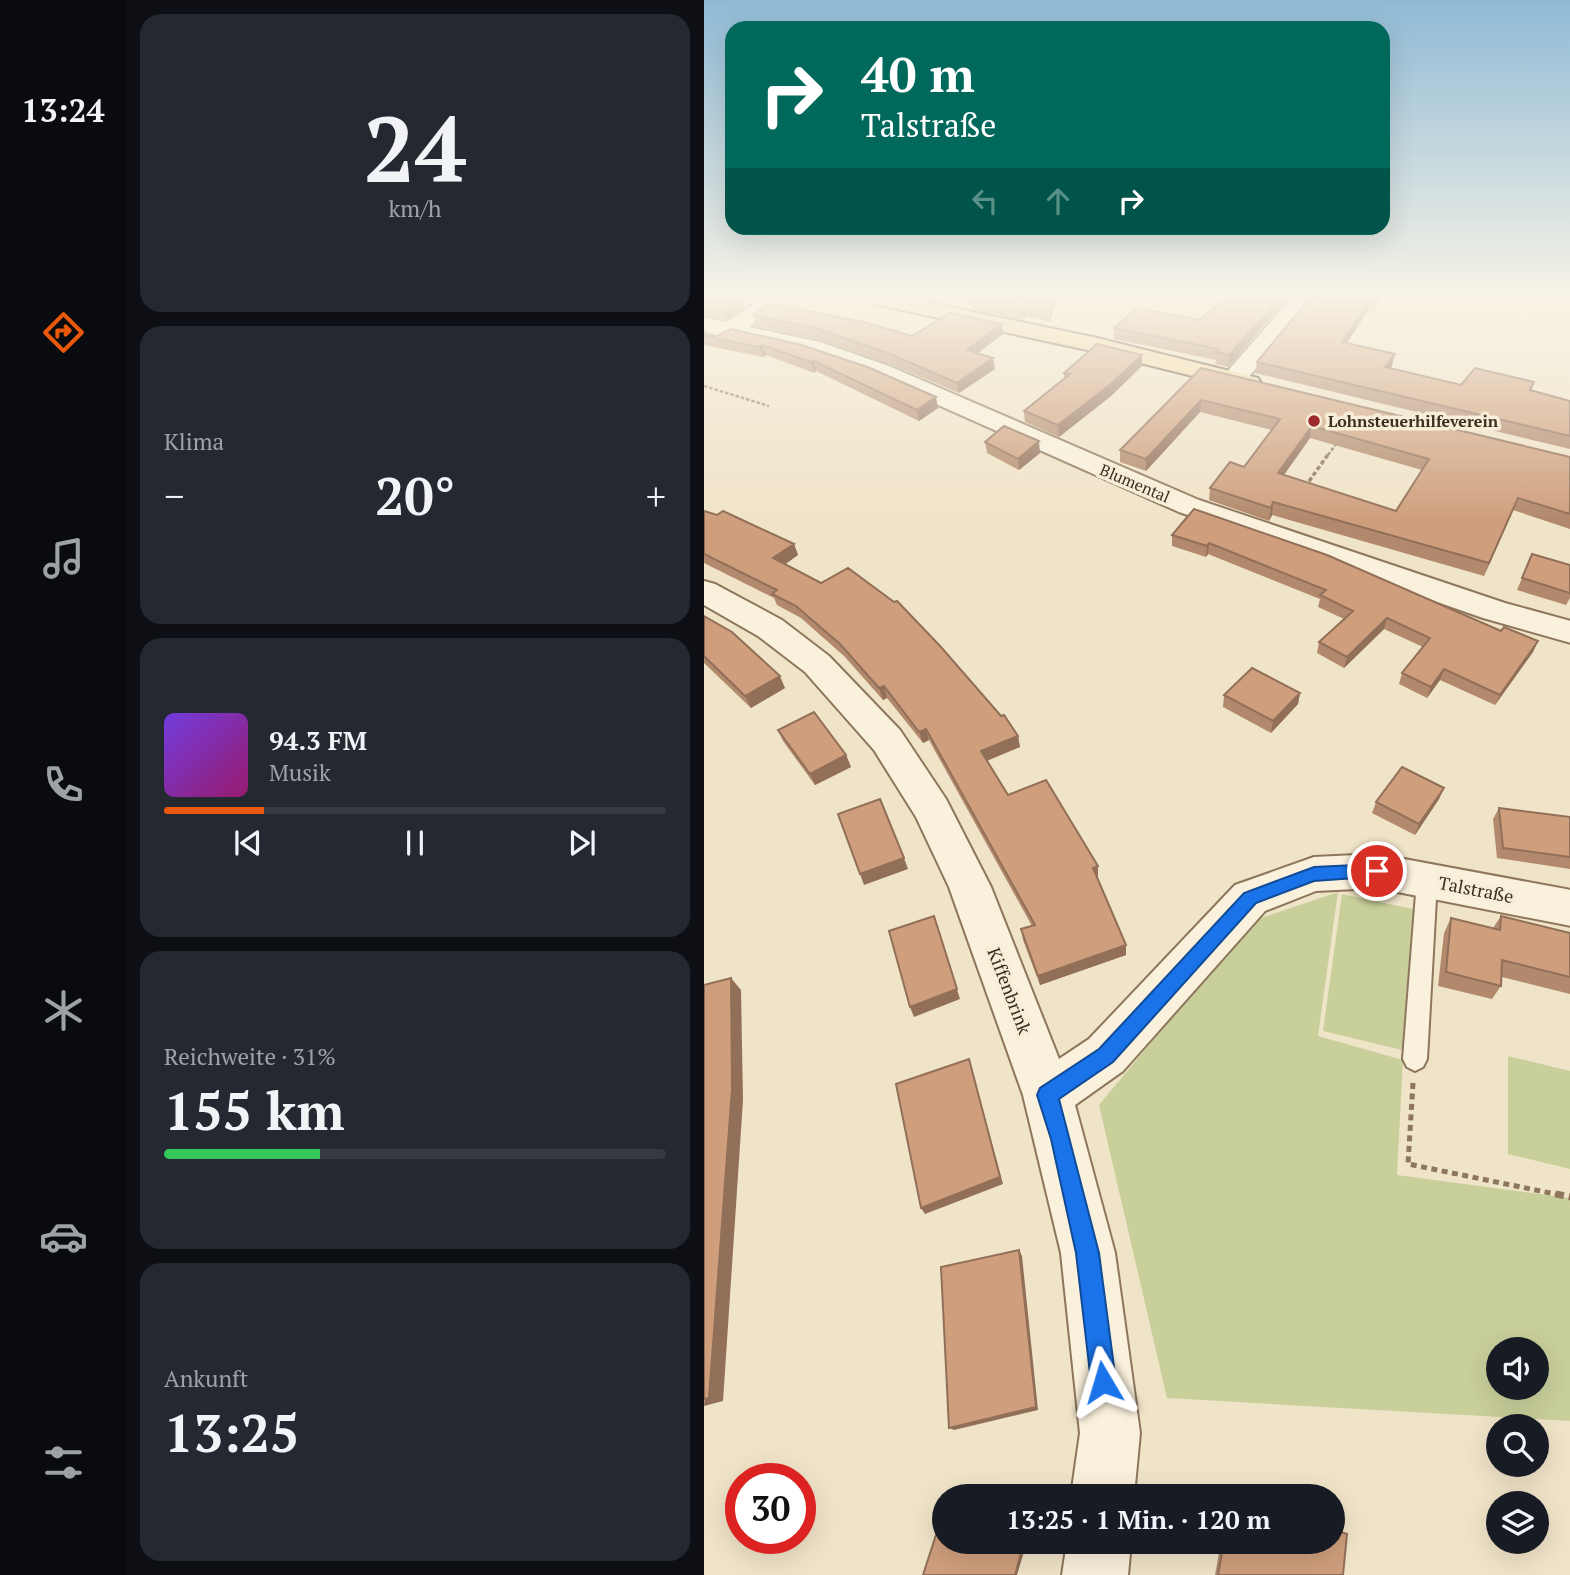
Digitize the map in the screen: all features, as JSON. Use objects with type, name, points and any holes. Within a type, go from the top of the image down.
[{"type":"main road","points":[[1208,372],[1273,390]]},
{"type":"street","name":"Blumental","points":[[884,372],[1189,506],[1494,611],[1570,632]]},
{"type":"street","points":[[1234,379],[1240,372]]},
{"type":"street","name":"Kiffenbrink","points":[[704,591],[770,628],[817,664],[887,740],[932,810],[969,887],[1048,1095],[1088,1253],[1110,1433],[1104,1484]]},
{"type":"street","name":"Talstraße","points":[[1048,1095],[1106,1055],[1250,898],[1314,874],[1377,871],[1570,908]]},
{"type":"street","points":[[1095,1575],[1097,1554]]},
{"type":"lane","points":[[1415,1059],[1427,881]]},
{"type":"path","points":[[704,386],[769,406]]},
{"type":"path","points":[[1272,533],[1338,443]]},
{"type":"path","points":[[1415,1059],[1408,1164],[1570,1197]]},
{"type":"green space","points":[[1338,892],[1318,1036],[1403,1060],[1397,1175],[1570,1198],[1570,1421],[1549,1420],[1549,1414],[1486,1414],[1486,1416],[1167,1398],[1099,1105],[1252,921]]},
{"type":"green space","points":[[1342,894],[1413,909],[1402,1050],[1323,1031]]},
{"type":"green space","points":[[1508,1056],[1570,1071],[1570,1169],[1508,1154]]},
{"type":"building","points":[[838,372],[880,372],[936,397],[917,410]]},
{"type":"building","points":[[933,372],[972,372],[957,383]]},
{"type":"building","points":[[1123,372],[1058,425],[1024,411],[1070,374],[1064,373]]},
{"type":"building","points":[[1197,372],[1220,372],[1570,457],[1570,514],[1518,498],[1489,563],[1273,502],[1271,508],[1210,488],[1230,462],[1244,467],[1280,419],[1201,400],[1146,459],[1120,450]],"holes":[[[1312,426],[1429,459],[1396,511],[1278,473]]]},
{"type":"building","points":[[1301,372],[1408,372],[1461,385],[1471,372],[1494,372],[1534,382],[1530,390],[1570,401],[1570,436]]},
{"type":"building","points":[[1004,426],[1039,441],[1018,459],[985,442]]},
{"type":"building","points":[[1194,509],[1327,555],[1501,631],[1504,627],[1538,641],[1500,695],[1444,669],[1431,687],[1402,673],[1430,638],[1387,618],[1347,657],[1319,642],[1353,611],[1320,595],[1326,590],[1209,543],[1207,546],[1172,535]]},
{"type":"building","points":[[704,511],[717,515],[723,511],[794,544],[773,558],[821,583],[848,568],[894,602],[897,601],[1001,716],[1004,715],[1018,736],[981,751],[1008,795],[1046,780],[1098,866],[1093,868],[1126,945],[1038,976],[1021,929],[1035,925],[926,729],[919,732],[884,686],[879,688],[840,644],[796,606],[772,594],[777,590],[704,554]]},
{"type":"building","points":[[1532,554],[1570,565],[1570,593],[1522,578]]},
{"type":"building","points":[[704,616],[732,632],[780,676],[745,696],[704,656]]},
{"type":"building","points":[[1252,668],[1300,693],[1273,721],[1224,695]]},
{"type":"building","points":[[814,712],[846,755],[810,774],[778,730]]},
{"type":"building","points":[[1402,767],[1444,788],[1419,824],[1376,802]]},
{"type":"building","points":[[880,799],[904,858],[860,874],[838,814]]},
{"type":"building","points":[[1499,808],[1570,817],[1570,857],[1503,848]]},
{"type":"building","points":[[934,916],[957,989],[910,1007],[889,931]]},
{"type":"building","points":[[1501,916],[1570,933],[1570,977],[1502,960],[1501,986],[1446,972],[1451,918],[1500,930]]},
{"type":"building","points":[[731,978],[732,1089],[709,1398],[704,1399],[704,985]]},
{"type":"building","points":[[969,1059],[1000,1177],[921,1208],[896,1084]]},
{"type":"building","points":[[1019,1250],[1036,1407],[949,1428],[941,1267]]},
{"type":"building","points":[[1345,1533],[1347,1534],[1343,1575],[1218,1575],[1222,1554],[1345,1554]]},
{"type":"building","points":[[932,1547],[932,1554],[1021,1554],[1015,1575],[923,1575]]},
{"type":"place","name":"Lohnsteuerhilfeverein","points":[[1314,421]]},
{"type":"route","points":[[1103,1382],[1088,1253],[1048,1095],[1106,1055],[1250,898],[1314,874],[1377,871]]}]
